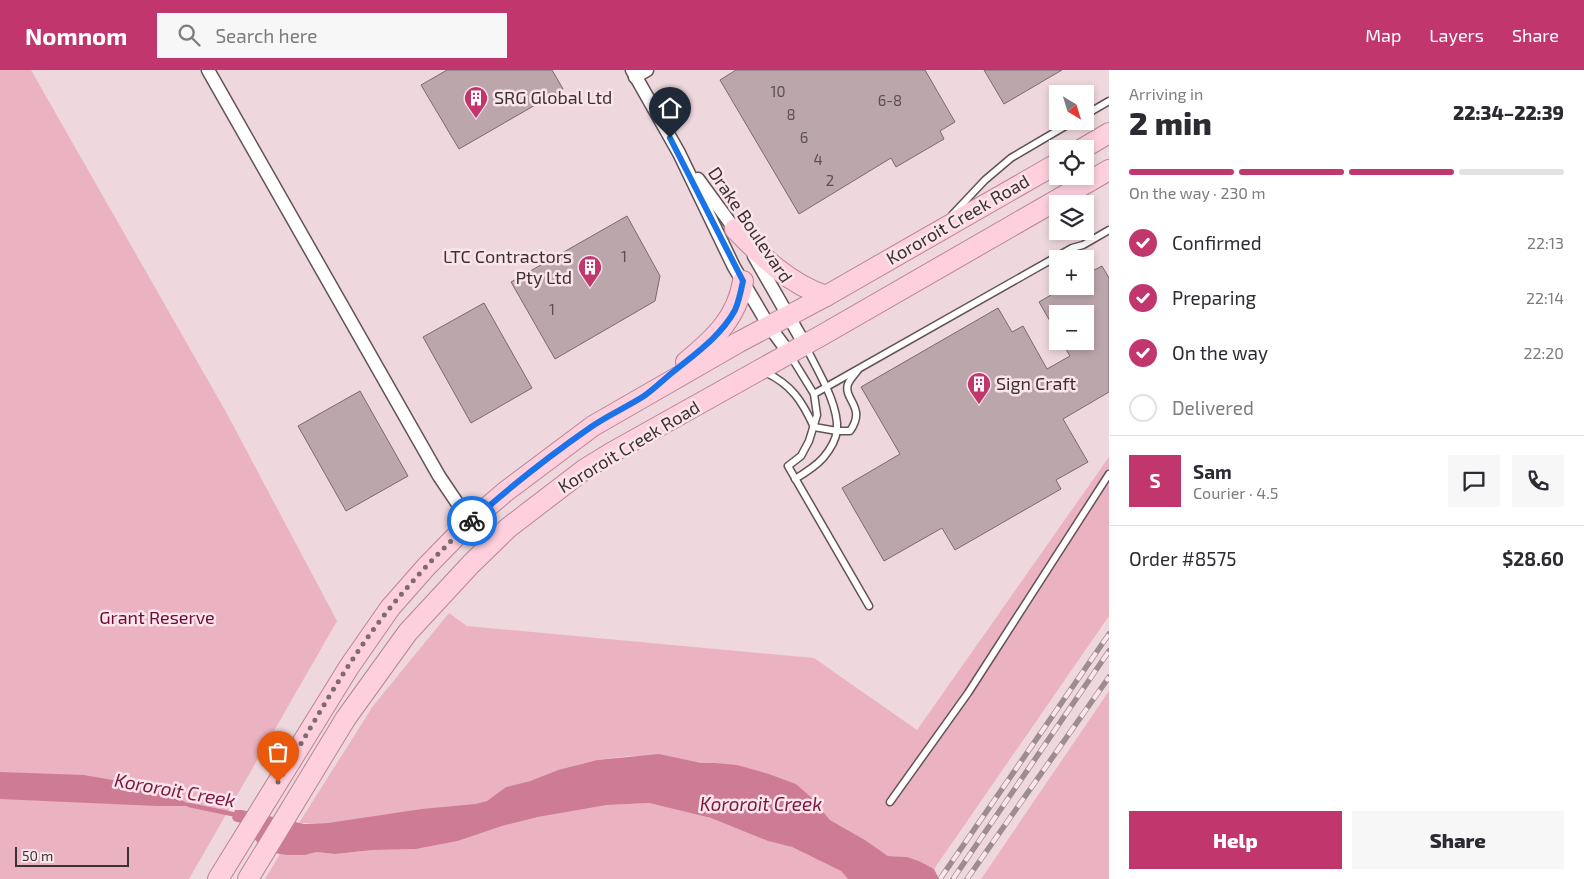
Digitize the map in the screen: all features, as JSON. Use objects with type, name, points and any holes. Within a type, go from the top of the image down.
[{"type":"main road","points":[[1094,142],[1109,133]]},
{"type":"main road","name":"Kororoit Creek Road","points":[[218,879],[349,667],[390,608],[426,567],[470,522],[505,492],[593,426],[769,326],[826,296],[1049,168]]},
{"type":"main road","name":"Kororoit Creek Road","points":[[248,879],[346,718],[408,632],[471,564],[508,528],[585,469],[1109,170]]},
{"type":"main road","points":[[735,229],[754,249],[796,282],[813,292],[826,296]]},
{"type":"main road","points":[[644,396],[716,336],[734,312],[741,295],[743,281]]},
{"type":"street","points":[[208,70],[439,476],[470,522]]},
{"type":"street","points":[[634,73],[647,70]]},
{"type":"street","name":"Drake Boulevard","points":[[634,73],[678,153],[743,281],[769,326],[797,349]]},
{"type":"street","name":"Drake Boulevard","points":[[678,153],[754,256],[788,316],[797,349]]},
{"type":"lane","points":[[1094,110],[1109,101]]},
{"type":"lane","points":[[934,234],[985,180],[1011,158],[1059,130]]},
{"type":"lane","points":[[814,394],[825,386],[858,370],[1072,248],[1083,245],[1109,230]]},
{"type":"lane","points":[[795,479],[822,459],[831,446],[837,431],[834,410],[825,386],[797,349]]},
{"type":"lane","points":[[797,349],[814,394],[817,415],[809,441],[801,456],[788,466],[868,606]]},
{"type":"lane","points":[[760,369],[780,379],[790,387],[804,404],[814,428]]},
{"type":"lane","points":[[814,428],[850,431],[854,425],[857,413],[848,393],[848,384],[858,370]]},
{"type":"lane","points":[[890,802],[968,693],[1109,474]]},
{"type":"green space","name":"Grant Reserve","points":[[0,70],[31,70],[226,412],[337,621],[189,879],[0,879]]},
{"type":"green space","points":[[1109,457],[1109,616],[934,869],[907,857],[888,856],[830,820],[811,797],[796,784],[769,774],[715,763],[630,756],[597,760],[558,770],[530,781],[506,787],[487,801],[475,804],[328,823],[299,823],[373,706],[449,613],[467,626],[814,658],[917,730]]},
{"type":"green space","points":[[1109,691],[1109,879],[981,879]]},
{"type":"green space","points":[[649,803],[711,818],[768,841],[792,847],[841,871],[848,879],[265,879],[280,854],[305,855],[316,852],[335,854],[373,850],[416,849],[458,841],[502,826],[538,817],[607,805]]},
{"type":"water","name":"Kororoit Creek","points":[[659,754],[701,763],[737,765],[796,784],[811,797],[830,820],[888,856],[907,857],[934,869],[939,879],[848,879],[841,871],[792,847],[768,841],[711,818],[649,803],[607,805],[538,817],[502,826],[458,841],[416,849],[373,850],[335,854],[316,852],[305,855],[287,855],[274,853],[257,842],[244,824],[234,821],[232,818],[235,810],[242,810],[304,824],[328,823],[422,809],[475,804],[487,801],[506,787],[530,781],[558,770],[597,760]]},
{"type":"water","name":"Kororoit Creek","points":[[0,772],[84,775],[158,788],[193,806],[0,799]]},
{"type":"building","name":"SRG Global Ltd","points":[[447,70],[552,70],[563,89],[459,149],[421,85]]},
{"type":"building","points":[[736,70],[925,70],[955,122],[940,131],[944,139],[896,167],[891,158],[799,214],[720,80]]},
{"type":"building","points":[[984,70],[1062,70],[1004,104]]},
{"type":"building","points":[[627,216],[660,276],[655,301],[555,359],[511,282]]},
{"type":"building","name":"Sign Craft","points":[[1102,266],[1109,278],[1109,392],[1063,419],[1088,462],[1056,480],[1061,489],[955,550],[942,528],[884,561],[842,488],[900,454],[861,387],[998,308],[1012,332],[1023,326],[1047,369],[1070,356],[1066,350],[1094,350],[1094,305],[1049,305],[1049,319],[1039,302],[1051,295],[1094,295],[1094,270]]},
{"type":"building","points":[[484,303],[532,388],[471,423],[423,337]]},
{"type":"building","points":[[360,391],[408,476],[346,511],[298,426]]},
{"type":"waterway","name":"Kororoit Creek","points":[[189,805],[237,815]]},
{"type":"railway","points":[[940,879],[1109,634]]},
{"type":"railway","points":[[953,879],[1109,651]]},
{"type":"railway","points":[[967,879],[1109,677]]},
{"type":"way so far","points":[[278,782],[349,667],[390,608],[426,567],[472,521]]},
{"type":"place","name":"SRG Global Ltd","points":[[476,119]]},
{"type":"place","name":"LTC Contractors Pty Ltd","points":[[590,288]]},
{"type":"place","name":"Sign Craft","points":[[979,405]]},
{"type":"route","points":[[472,521],[547,459],[593,426],[644,396],[716,336],[734,312],[741,295],[743,281],[734,267],[670,138]]}]
